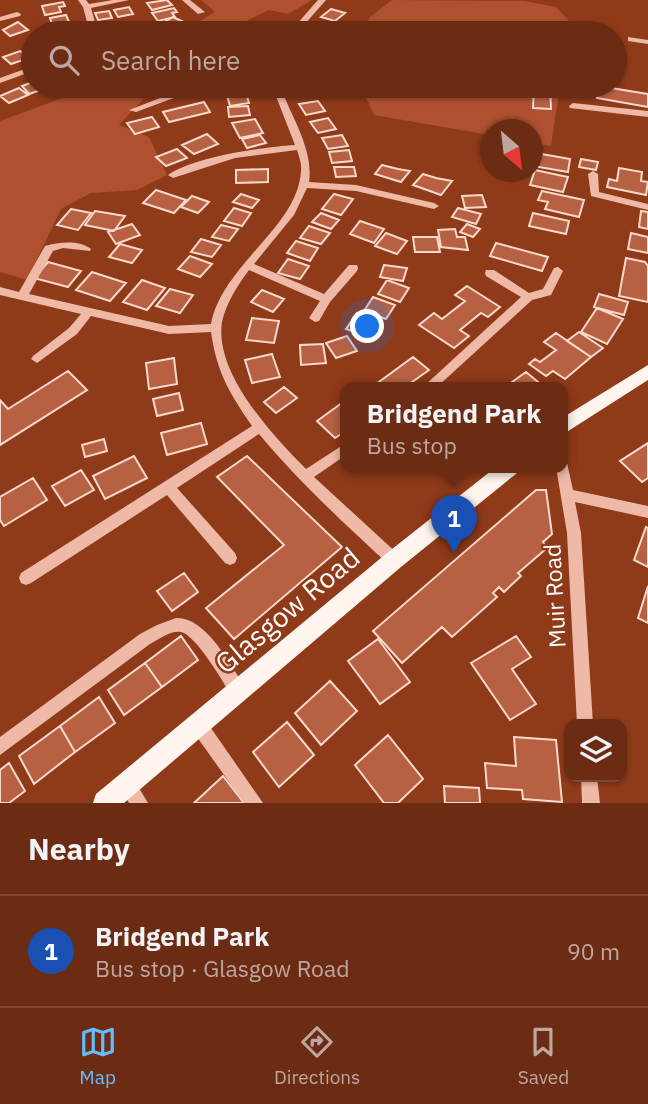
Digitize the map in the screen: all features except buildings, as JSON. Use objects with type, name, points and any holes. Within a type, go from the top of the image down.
[{"type":"main road","points":[[568,424],[648,371]]},
{"type":"main road","name":"Glasgow Road","points":[[105,803],[394,560],[503,473]]},
{"type":"street","points":[[90,21],[84,4],[125,0]]},
{"type":"street","points":[[187,0],[201,12]]},
{"type":"street","points":[[304,21],[322,0]]},
{"type":"street","points":[[0,19],[17,14]]},
{"type":"street","points":[[631,39],[648,42]]},
{"type":"street","points":[[0,81],[21,73]]},
{"type":"street","points":[[133,110],[167,98]]},
{"type":"street","points":[[281,98],[306,167],[304,185],[287,217],[224,297],[216,328],[219,355],[228,379],[259,428],[394,560]]},
{"type":"street","points":[[573,106],[648,114]]},
{"type":"street","points":[[173,175],[223,156],[255,149],[299,147]]},
{"type":"street","points":[[593,174],[594,194],[648,207]]},
{"type":"street","points":[[304,185],[356,188],[434,206]]},
{"type":"street","points":[[22,296],[48,248],[64,245],[86,249]]},
{"type":"street","points":[[247,265],[326,299]]},
{"type":"street","points":[[315,318],[326,299],[353,268]]},
{"type":"street","points":[[434,382],[528,297],[547,292],[558,271]]},
{"type":"street","points":[[490,273],[528,297]]},
{"type":"street","points":[[0,291],[169,330],[216,328]]},
{"type":"street","points":[[37,359],[73,331],[89,311]]},
{"type":"street","points":[[26,578],[259,428]]},
{"type":"street","points":[[306,476],[340,452]]},
{"type":"street","name":"Muir Road","points":[[563,473],[573,533],[585,719]]},
{"type":"street","points":[[169,488],[230,558]]},
{"type":"street","points":[[568,495],[648,512]]},
{"type":"street","points":[[0,747],[145,639],[170,625],[184,624],[195,630],[237,691]]},
{"type":"street","points":[[198,724],[254,803]]},
{"type":"street","points":[[589,782],[591,803]]},
{"type":"street","points":[[127,784],[139,803]]},
{"type":"shaded area","points":[[201,0],[312,0],[288,14],[269,10],[247,21],[200,21],[215,12]]},
{"type":"shaded area","points":[[392,0],[525,1],[556,7],[569,21],[368,21]]},
{"type":"shaded area","points":[[62,98],[144,98],[119,125],[149,137],[167,175],[137,190],[91,193],[61,209],[27,280],[0,272],[0,121]]},
{"type":"shaded area","points":[[366,98],[558,98],[551,146],[543,145],[543,119],[480,119],[480,133],[374,115]]},
{"type":"place","name":"Bridgend Park","points":[[454,553]]}]
